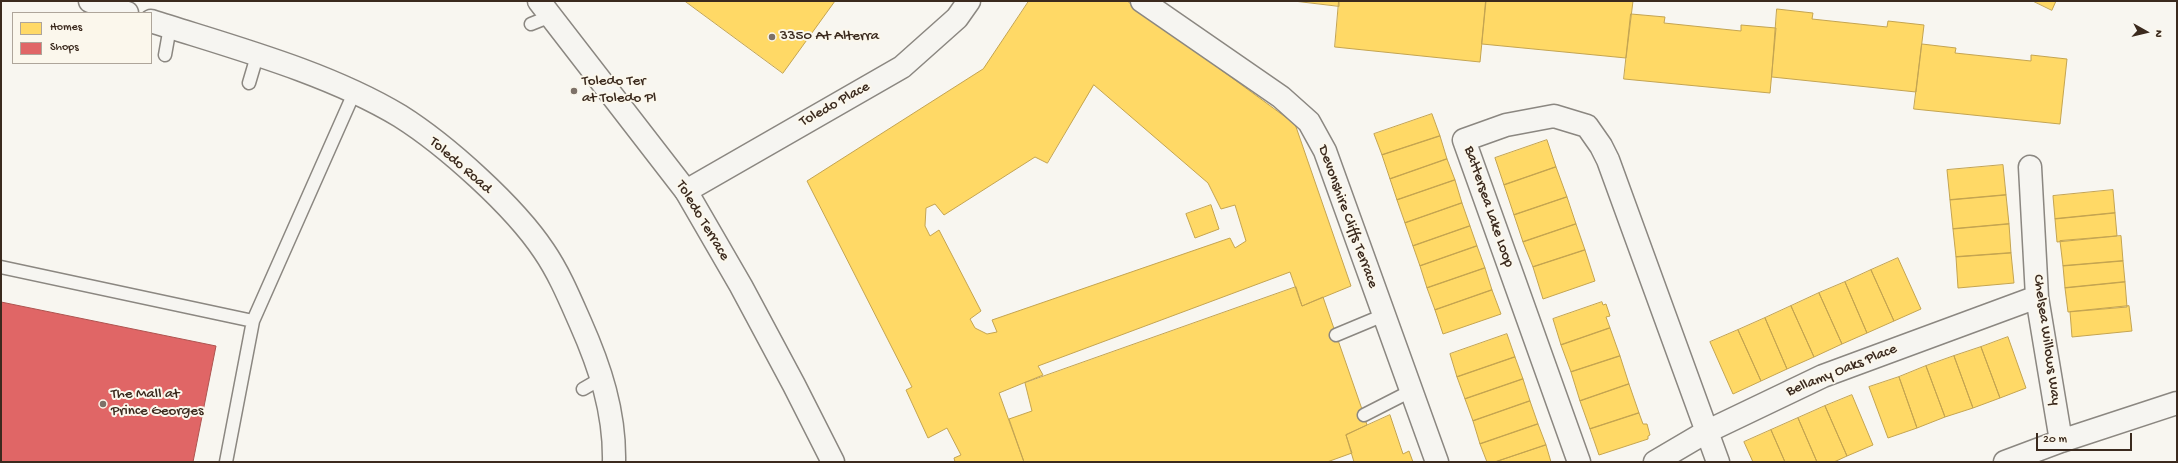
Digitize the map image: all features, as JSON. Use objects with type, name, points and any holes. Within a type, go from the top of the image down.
[{"type":"street","points":[[90,1],[124,12]]},
{"type":"street","name":"Toledo Place","points":[[686,191],[902,67],[957,18],[969,1]]},
{"type":"street","name":"Devonshire Cliffs Terrace","points":[[1142,1],[1282,98],[1309,122],[1325,151],[1437,462]]},
{"type":"street","name":"Toledo Terrace","points":[[545,8],[686,191],[741,286],[833,462]]},
{"type":"street","name":"Toledo Road","points":[[160,24],[311,74],[354,93],[400,117],[452,156],[516,216],[543,250],[563,282],[602,378],[611,414],[614,462]]},
{"type":"street","name":"Battersea Lake Loop","points":[[1580,462],[1464,140],[1506,125],[1554,116],[1587,126],[1601,146],[1718,462]]},
{"type":"street","name":"Chelsea Willows Way","points":[[2030,167],[2037,296],[2061,440]]},
{"type":"street","name":"Bellamy Oaks Place","points":[[1655,462],[1706,432],[1823,376],[2037,296]]},
{"type":"street","points":[[2004,462],[2061,440],[2177,403]]},
{"type":"lane","points":[[88,12],[90,1]]},
{"type":"lane","points":[[531,24],[545,8]]},
{"type":"lane","points":[[160,24],[165,55]]},
{"type":"lane","points":[[248,83],[257,56]]},
{"type":"lane","points":[[226,462],[253,321],[354,93]]},
{"type":"lane","points":[[1,266],[253,321]]},
{"type":"lane","points":[[1336,335],[1384,315]]},
{"type":"lane","points":[[583,389],[602,378]]},
{"type":"lane","points":[[1364,415],[1411,390]]},
{"type":"building: Homes","name":"3350 At Alterra","points":[[685,1],[835,1],[783,73]]},
{"type":"building: Homes","points":[[1029,1],[1127,1],[1295,124],[1351,286],[1302,306],[1290,272],[1038,366],[1043,375],[999,393],[1024,462],[955,462],[954,458],[961,455],[947,428],[928,438],[906,390],[912,387],[807,181],[983,69]],"holes":[[[1094,85],[1208,183],[1221,209],[1235,205],[1246,241],[1235,248],[1230,238],[992,320],[997,332],[987,334],[975,328],[970,319],[981,311],[939,230],[930,236],[925,226],[926,208],[935,204],[944,215],[1035,157],[1047,163]]]},
{"type":"building: Homes","points":[[1294,1],[1339,1],[1339,6]]},
{"type":"building: Homes","points":[[1339,1],[1486,1],[1480,62],[1335,47]]},
{"type":"building: Homes","points":[[1486,1],[1633,1],[1626,58],[1482,44]]},
{"type":"building: Homes","points":[[2033,1],[2056,1],[2052,10]]},
{"type":"building: Homes","points":[[1777,9],[1813,13],[1812,19],[1887,27],[1888,21],[1924,25],[1916,92],[1772,77]]},
{"type":"building: Homes","points":[[1631,14],[1665,17],[1664,23],[1741,31],[1741,25],[1776,28],[1770,93],[1624,79]]},
{"type":"building: Homes","points":[[1922,44],[1956,48],[1955,53],[2031,61],[2031,55],[2067,59],[2060,124],[1914,109]]},
{"type":"building: Homes","points":[[1432,114],[1440,136],[1382,155],[1374,134]]},
{"type":"building: Homes","points":[[1440,136],[1447,159],[1390,179],[1382,155]]},
{"type":"building: Homes","points":[[1547,140],[1556,167],[1504,185],[1495,158]]},
{"type":"building: Homes","points":[[1447,159],[1455,180],[1397,200],[1390,179]]},
{"type":"building: Homes","points":[[2003,165],[2006,195],[1950,200],[1947,170]]},
{"type":"building: Homes","points":[[1556,167],[1567,197],[1514,215],[1504,185]]},
{"type":"building: Homes","points":[[1455,180],[1462,203],[1405,223],[1397,200]]},
{"type":"building: Homes","points":[[2113,190],[2115,213],[2055,219],[2053,196]]},
{"type":"building: Homes","points":[[2006,195],[2009,224],[1953,229],[1950,200]]},
{"type":"building: Homes","points":[[1567,197],[1576,224],[1523,242],[1514,215]]},
{"type":"building: Homes","points":[[1462,203],[1470,226],[1413,246],[1405,223]]},
{"type":"building: Homes","points":[[1211,205],[1219,229],[1195,238],[1186,214]]},
{"type":"building: Homes","points":[[2115,213],[2117,236],[2057,242],[2055,219]]},
{"type":"building: Homes","points":[[1576,224],[1585,250],[1533,267],[1523,242]]},
{"type":"building: Homes","points":[[2009,224],[2011,253],[1956,257],[1953,229]]},
{"type":"building: Homes","points":[[1470,226],[1477,246],[1420,266],[1413,246]]},
{"type":"building: Homes","points":[[2121,236],[2123,261],[2063,266],[2060,241]]},
{"type":"building: Homes","points":[[1477,246],[1485,268],[1427,288],[1420,266]]},
{"type":"building: Homes","points":[[1585,250],[1595,281],[1543,299],[1533,267]]},
{"type":"building: Homes","points":[[2011,253],[2014,283],[1958,288],[1956,257]]},
{"type":"building: Homes","points":[[1898,258],[1921,309],[1894,321],[1871,270]]},
{"type":"building: Homes","points":[[2123,261],[2125,282],[2065,288],[2063,266]]},
{"type":"building: Homes","points":[[1485,268],[1492,290],[1435,310],[1427,288]]},
{"type":"building: Homes","points":[[1871,270],[1894,321],[1867,333],[1845,282]]},
{"type":"building: Homes","points":[[1845,282],[1867,333],[1842,344],[1819,293]]},
{"type":"building: Homes","points":[[2125,282],[2127,307],[2068,312],[2065,288]]},
{"type":"building: Homes","points":[[1296,287],[1302,306],[1323,297],[1364,415],[1367,425],[1346,435],[1352,453],[1327,462],[1024,462],[1009,419],[1032,411],[1025,383]]},
{"type":"building: Homes","points":[[1492,290],[1501,314],[1443,334],[1435,310]]},
{"type":"building: Homes","points":[[1819,293],[1842,344],[1814,357],[1791,306]]},
{"type":"building: Homes","points":[[1602,302],[1603,305],[1606,304],[1610,316],[1606,317],[1610,328],[1561,345],[1553,319]]},
{"type":"building: Homes","points":[[1791,306],[1814,357],[1787,369],[1765,318]]},
{"type":"building: Homes","points":[[2129,306],[2132,331],[2072,337],[2070,312]]},
{"type":"building: Homes","points":[[1765,318],[1787,369],[1761,381],[1738,330]]},
{"type":"building: Homes","points":[[1610,328],[1620,356],[1571,372],[1561,345]]},
{"type":"building: Homes","points":[[1738,330],[1761,381],[1733,394],[1710,342]]},
{"type":"building: Homes","points":[[1507,334],[1515,357],[1457,377],[1450,354]]},
{"type":"building: Homes","points":[[2008,337],[2026,388],[2000,398],[1981,347]]},
{"type":"building: Homes","points":[[1981,347],[2000,398],[1973,408],[1954,356]]},
{"type":"building: Homes","points":[[1620,356],[1629,384],[1580,401],[1571,372]]},
{"type":"building: Homes","points":[[1954,356],[1973,408],[1945,417],[1926,366]]},
{"type":"building: Homes","points":[[1515,357],[1523,379],[1465,399],[1457,377]]},
{"type":"building: Homes","points":[[1926,366],[1945,417],[1917,428],[1899,377]]},
{"type":"building: Homes","points":[[1899,377],[1917,428],[1888,438],[1869,387]]},
{"type":"building: Homes","points":[[1523,379],[1530,401],[1473,421],[1465,399]]},
{"type":"building: Homes","points":[[1629,384],[1639,413],[1590,429],[1580,401]]},
{"type":"building: Homes","points":[[1852,395],[1873,445],[1847,456],[1825,406]]},
{"type":"building: Homes","points":[[1530,401],[1538,424],[1480,444],[1473,421]]},
{"type":"building: Homes","points":[[1825,406],[1847,456],[1834,462],[1817,462],[1798,418]]},
{"type":"building: Homes","points":[[1639,413],[1643,424],[1647,424],[1650,435],[1648,436],[1648,439],[1599,455],[1590,429]]},
{"type":"building: Homes","points":[[1390,415],[1403,454],[1409,451],[1413,462],[1354,462],[1346,435]]},
{"type":"building: Homes","points":[[1798,418],[1817,462],[1785,462],[1771,430]]},
{"type":"building: Homes","points":[[1538,424],[1546,445],[1495,462],[1487,462],[1480,444]]},
{"type":"building: Homes","points":[[1771,430],[1785,462],[1753,462],[1744,442]]},
{"type":"building: Homes","points":[[1546,445],[1551,462],[1495,462]]},
{"type":"building: Shops","name":"The Mall at Prince Georges","points":[[1,302],[216,346],[193,462],[1,462]]},
{"type":"place","name":"3350 At Alterra","points":[[772,37]]},
{"type":"place","name":"Toledo Ter at Toledo Pl","points":[[574,91]]},
{"type":"place","name":"The Mall at Prince Georges","points":[[103,404]]}]
